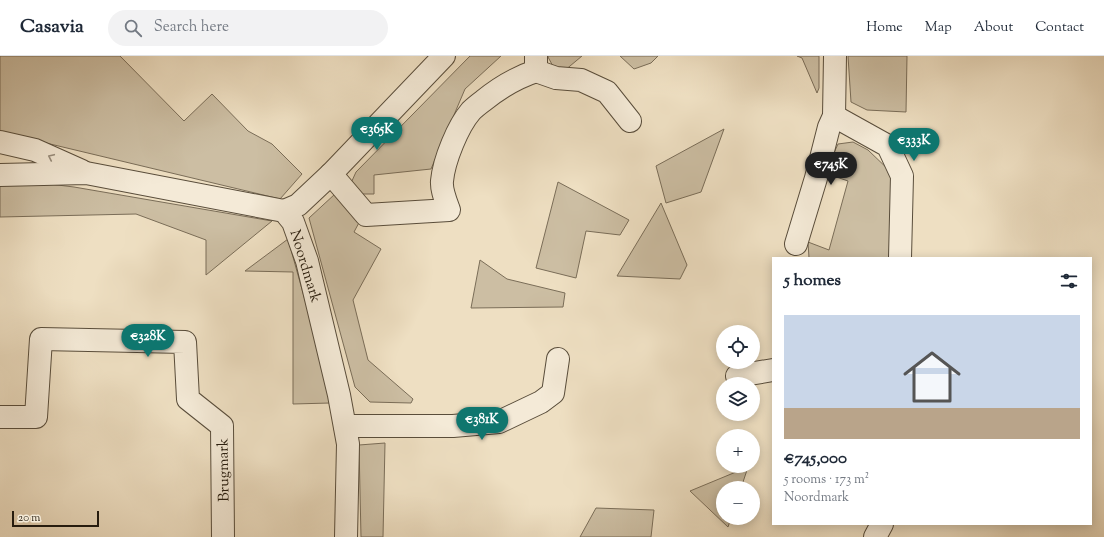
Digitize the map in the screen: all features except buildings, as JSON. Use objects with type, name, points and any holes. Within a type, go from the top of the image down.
[{"type":"street","points":[[284,211],[298,205],[331,174],[444,56]]},
{"type":"street","points":[[796,244],[816,178],[829,127],[834,116],[835,56]]},
{"type":"street","points":[[331,174],[366,215],[449,210],[445,201],[442,182],[447,156],[459,130],[471,111],[504,85],[536,63],[556,78],[582,80],[607,92],[630,121]]},
{"type":"street","points":[[834,116],[888,146],[902,176],[900,257]]},
{"type":"street","name":"Noordmark","points":[[0,142],[35,150],[86,173]]},
{"type":"street","name":"Noordmark","points":[[0,175],[86,173],[284,211],[293,222],[307,261],[340,395],[348,444],[346,537]]},
{"type":"street","name":"Brugmark","points":[[0,417],[36,417],[41,339],[185,342],[188,400],[222,426],[223,537]]},
{"type":"street","points":[[345,426],[453,426],[499,422],[541,402],[553,393],[558,359]]},
{"type":"street","points":[[737,376],[772,370]]},
{"type":"street","points":[[875,537],[881,525]]},
{"type":"shaded area","points":[[0,56],[120,56],[184,121],[212,94],[248,131],[272,144],[302,174],[280,199],[0,132]]},
{"type":"shaded area","points":[[470,56],[501,56],[465,89],[431,169],[374,175],[374,194],[358,194],[351,183],[356,172]]},
{"type":"shaded area","points":[[548,56],[582,56],[564,71],[555,70]]},
{"type":"shaded area","points":[[620,56],[658,56],[651,63],[634,69]]},
{"type":"shaded area","points":[[797,56],[819,56],[819,88],[817,93],[802,58]]},
{"type":"shaded area","points":[[848,56],[907,56],[906,112],[867,110],[851,102]]},
{"type":"shaded area","points":[[724,129],[701,192],[666,203],[656,166]]},
{"type":"shaded area","points":[[853,142],[868,150],[892,173],[891,257],[809,257],[808,242],[829,250],[848,181],[825,173],[838,144]]},
{"type":"shaded area","points":[[0,178],[74,187],[272,221],[206,275],[206,240],[136,214],[0,217]]},
{"type":"shaded area","points":[[558,182],[629,220],[620,235],[586,231],[576,278],[536,268]]},
{"type":"shaded area","points":[[335,194],[362,217],[354,232],[381,249],[353,300],[368,360],[413,399],[411,403],[370,402],[355,387],[309,218]]},
{"type":"shaded area","points":[[661,203],[687,265],[680,279],[617,276]]},
{"type":"shaded area","points":[[288,239],[310,318],[330,403],[293,404],[293,272],[245,271]]},
{"type":"shaded area","points":[[480,260],[507,279],[565,293],[563,307],[471,308]]},
{"type":"shaded area","points":[[385,443],[383,537],[361,537],[359,445]]},
{"type":"shaded area","points":[[734,473],[746,473],[743,481],[716,481],[716,516],[690,491]]},
{"type":"shaded area","points":[[596,508],[654,510],[651,537],[580,537]]}]
